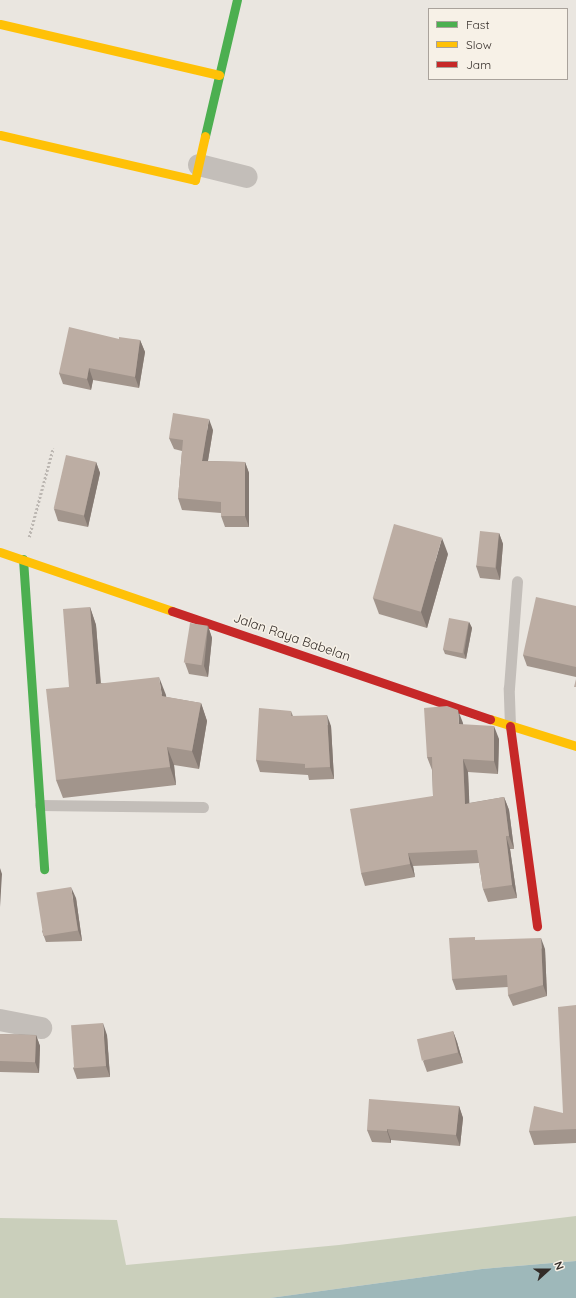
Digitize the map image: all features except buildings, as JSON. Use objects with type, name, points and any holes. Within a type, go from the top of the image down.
[{"type":"street","points":[[0,135],[195,180],[236,0]]},
{"type":"street","points":[[0,24],[219,75]]},
{"type":"street","points":[[199,165],[247,177]]},
{"type":"street","name":"Jalan Raya Babelan","points":[[0,552],[510,726],[576,746]]},
{"type":"street","points":[[23,559],[44,869]]},
{"type":"street","points":[[510,726],[538,926]]},
{"type":"street","points":[[0,1020],[41,1028]]},
{"type":"lane","points":[[510,726],[510,688],[517,581]]},
{"type":"lane","points":[[40,805],[203,807]]},
{"type":"path","points":[[23,559],[53,448]]},
{"type":"green space","points":[[576,1216],[576,1261],[482,1269],[270,1298],[0,1298],[0,1218],[117,1220],[126,1265],[339,1245]]},
{"type":"water","points":[[576,1261],[576,1298],[270,1298],[482,1269]]},
{"type":"traffic: fast","points":[[205,136],[237,0]]},
{"type":"traffic: fast","points":[[23,559],[44,869]]},
{"type":"traffic: slow","points":[[0,24],[219,75]]},
{"type":"traffic: slow","points":[[0,135],[195,180],[205,136]]},
{"type":"traffic: slow","points":[[0,552],[172,611]]},
{"type":"traffic: slow","points":[[490,719],[576,746]]},
{"type":"traffic: jam","points":[[172,611],[490,719]]},
{"type":"traffic: jam","points":[[510,726],[537,926]]}]
